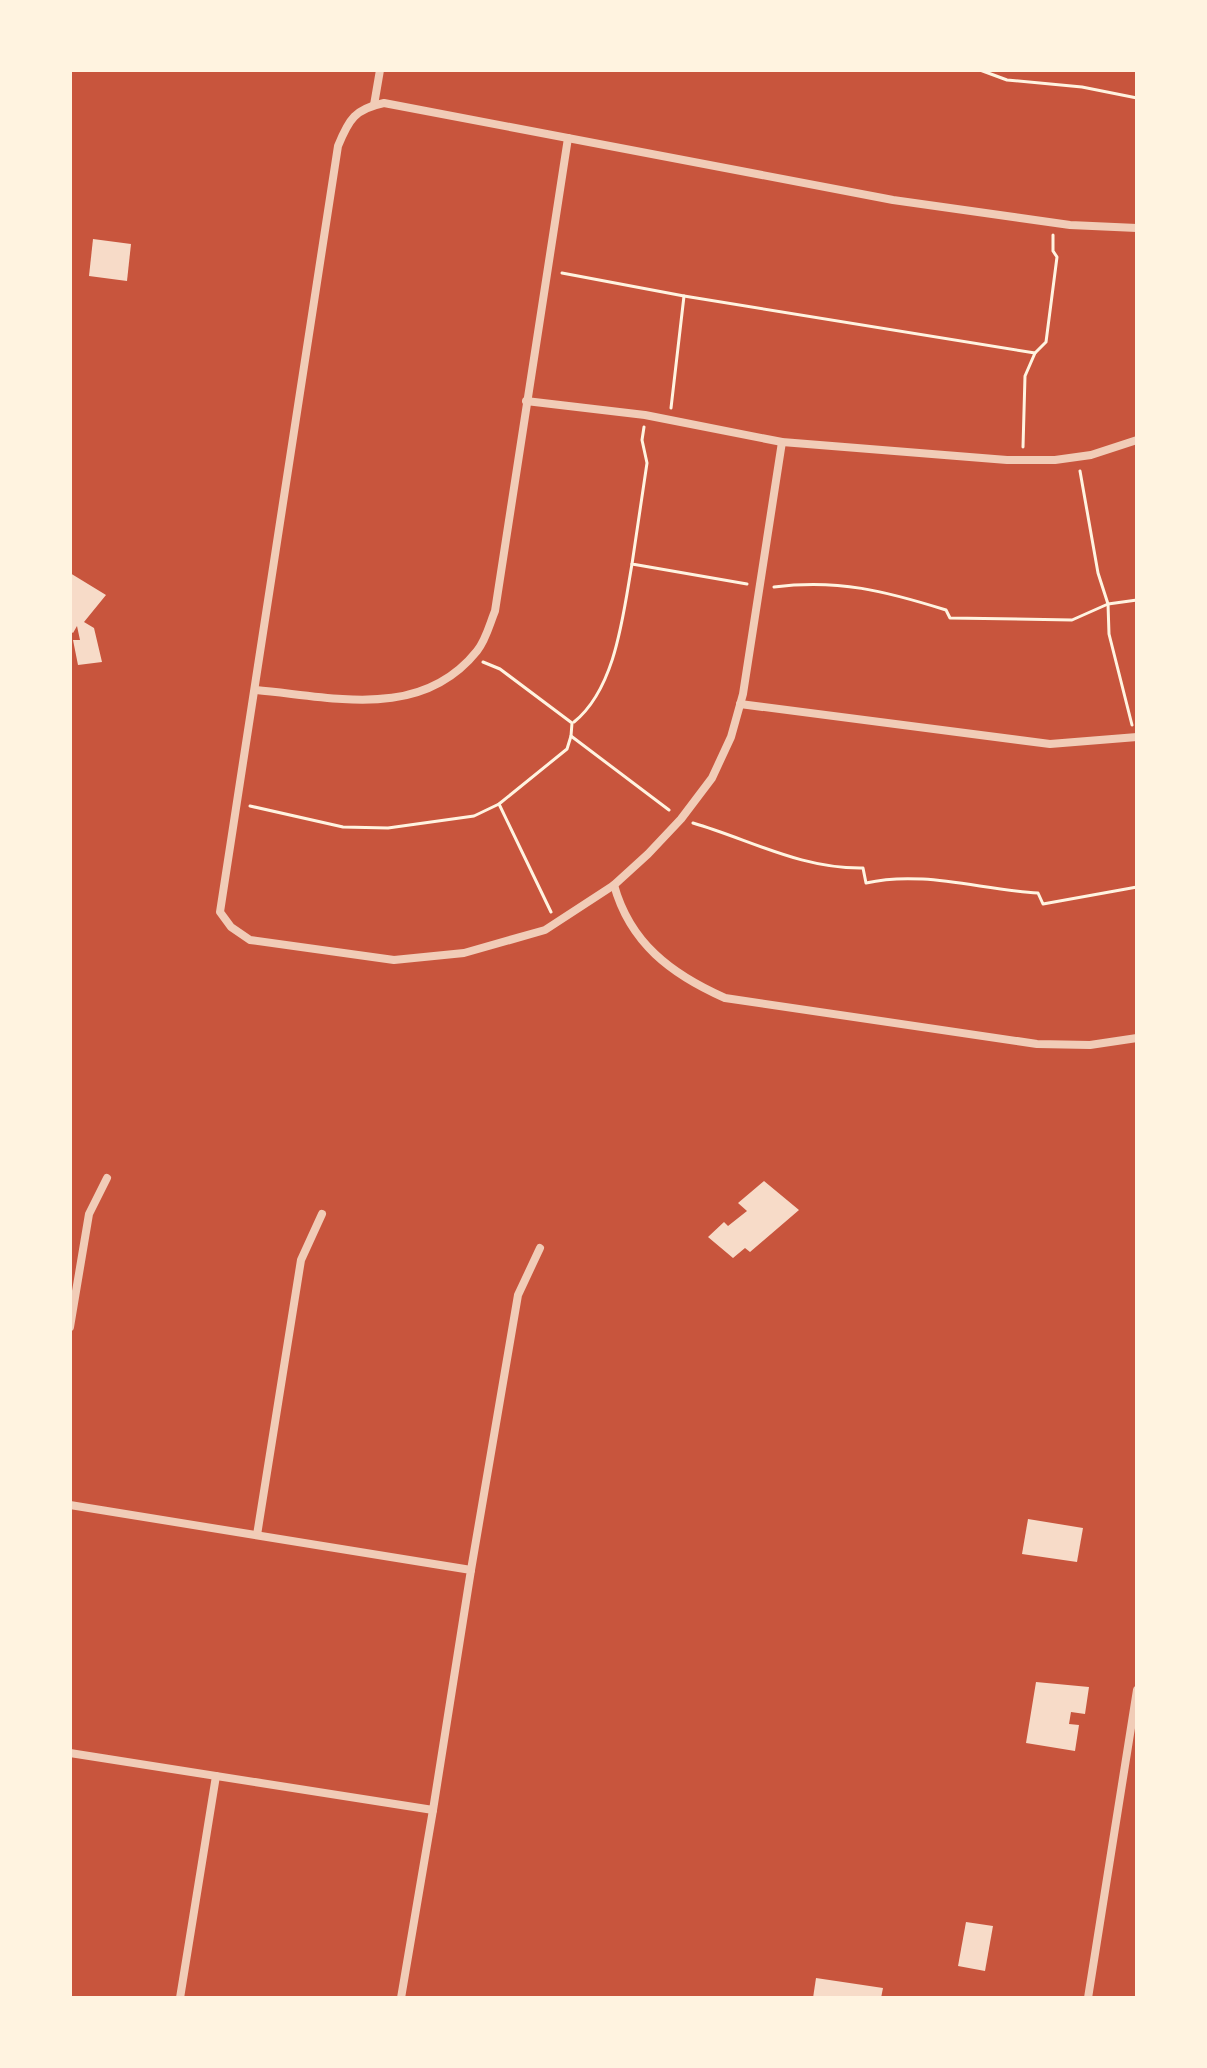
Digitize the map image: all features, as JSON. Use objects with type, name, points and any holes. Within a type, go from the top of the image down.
[{"type":"street","points":[[374,105],[380,70]]},
{"type":"street","points":[[782,442],[740,704],[712,778],[681,819],[614,885],[545,930],[464,953],[394,960],[250,940],[231,927],[220,912],[338,146],[349,118],[361,107],[384,103],[893,200],[1053,222],[1137,228]]},
{"type":"street","points":[[256,690],[381,702],[419,694],[452,675],[475,653],[495,611],[568,138]]},
{"type":"street","points":[[526,401],[645,415],[782,442],[1023,460],[1078,456],[1137,440]]},
{"type":"street","points":[[740,704],[1050,744],[1136,737]]},
{"type":"street","points":[[614,885],[622,914],[653,954],[683,976],[725,998],[1037,1044],[1090,1045],[1137,1038]]},
{"type":"street","points":[[70,1327],[89,1214],[107,1178]]},
{"type":"street","points":[[257,1535],[301,1260],[322,1214]]},
{"type":"street","points":[[401,1998],[518,1295],[540,1248]]},
{"type":"street","points":[[70,1505],[471,1570]]},
{"type":"street","points":[[1088,1998],[1137,1690]]},
{"type":"street","points":[[70,1753],[433,1810]]},
{"type":"street","points":[[180,1998],[216,1776]]},
{"type":"path","points":[[980,70],[1015,81],[1082,87],[1137,98]]},
{"type":"path","points":[[1023,460],[1025,376],[1035,353],[1046,342],[1057,257],[1053,251],[1053,222]]},
{"type":"path","points":[[547,270],[684,296],[1035,353]]},
{"type":"path","points":[[669,420],[684,296]]},
{"type":"path","points":[[238,805],[343,827],[388,828],[474,816],[499,804],[567,749],[572,723],[592,704],[608,669],[632,564],[647,463],[642,440],[645,415]]},
{"type":"path","points":[[1078,456],[1098,573],[1108,604],[1109,634],[1136,737]]},
{"type":"path","points":[[632,564],[760,587],[815,582],[876,588],[946,610],[950,618],[1030,622],[1072,620],[1108,604],[1137,600]]},
{"type":"path","points":[[475,653],[572,723]]},
{"type":"path","points":[[571,736],[681,819],[787,859],[833,869],[863,868],[866,883],[885,878],[951,881],[1038,893],[1043,904],[1137,887]]},
{"type":"path","points":[[499,804],[556,923]]},
{"type":"building","points":[[93,239],[131,244],[127,281],[89,276]]},
{"type":"building","points":[[70,573],[106,595],[84,622],[94,628],[102,662],[78,665],[73,640],[80,640],[77,626],[73,633],[70,631]]},
{"type":"building","points":[[764,1181],[799,1210],[750,1252],[745,1248],[733,1258],[708,1237],[724,1222],[728,1226],[747,1211],[738,1203]]},
{"type":"building","points":[[1028,1519],[1083,1528],[1077,1562],[1022,1554]]},
{"type":"building","points":[[1036,1682],[1089,1687],[1085,1714],[1071,1712],[1069,1724],[1079,1725],[1075,1751],[1026,1743]]},
{"type":"building","points":[[966,1922],[993,1926],[985,1971],[958,1966]]},
{"type":"building","points":[[816,1978],[883,1988],[881,1998],[813,1998]]}]
